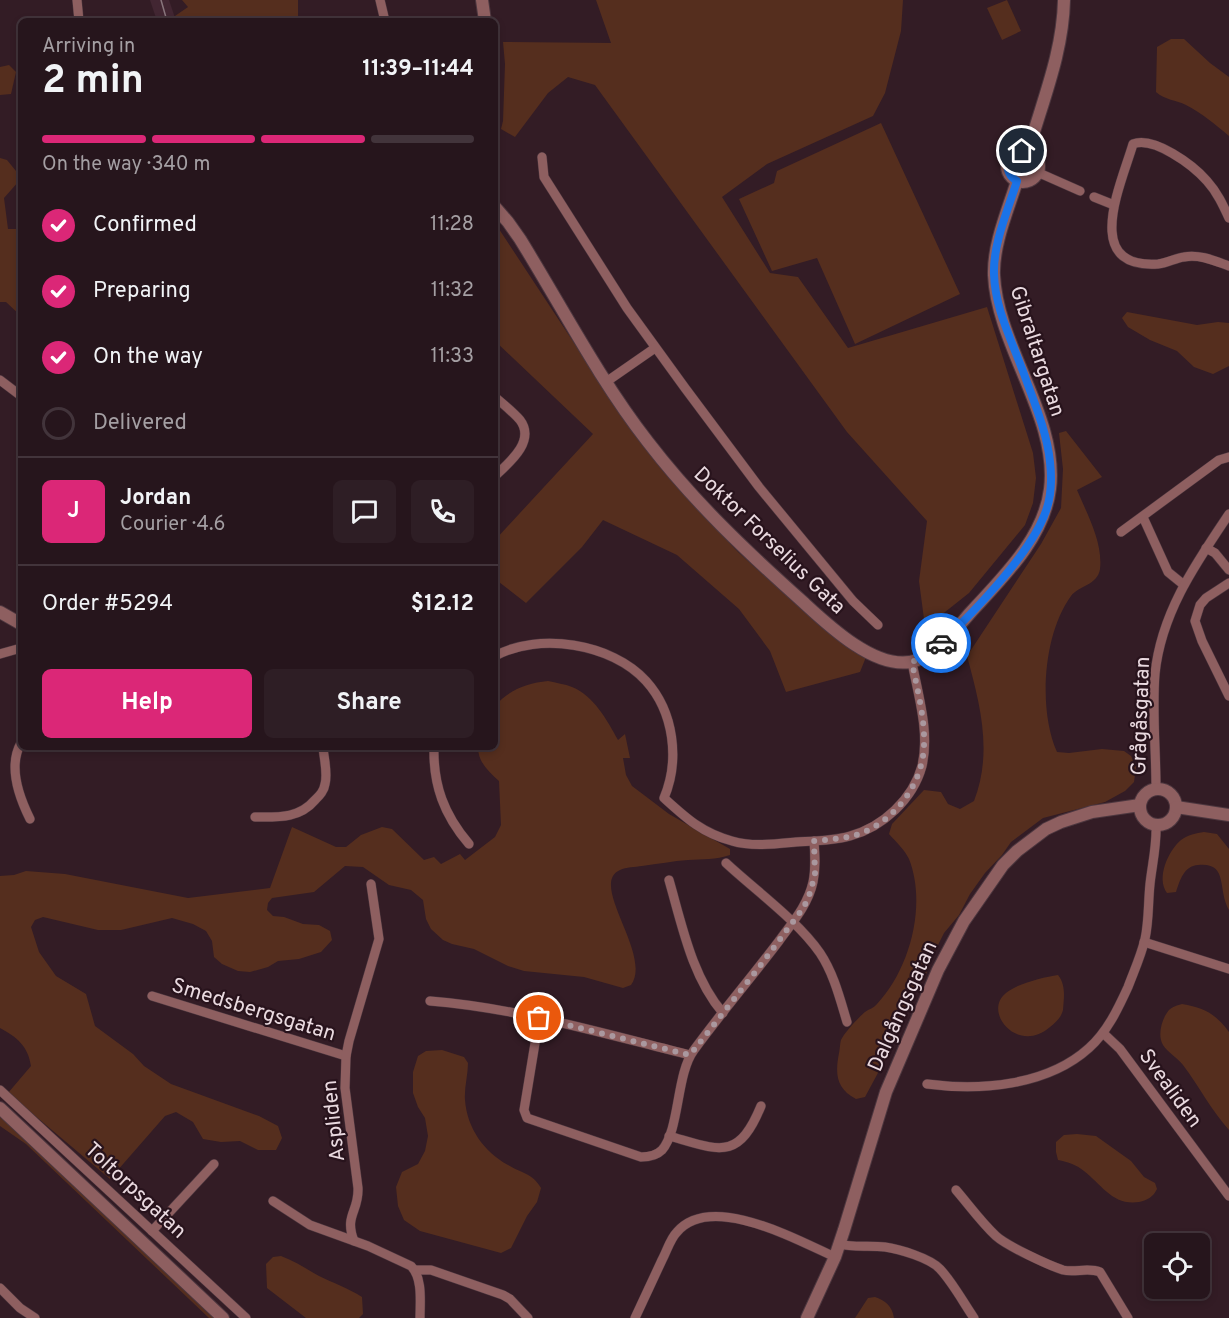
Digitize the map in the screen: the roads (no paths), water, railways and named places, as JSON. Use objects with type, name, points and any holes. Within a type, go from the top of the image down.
[{"type":"street","points":[[77,0],[79,18]]},
{"type":"street","points":[[380,0],[384,18]]},
{"type":"street","points":[[482,0],[485,18]]},
{"type":"street","points":[[1017,181],[1028,181],[1037,172],[1037,160],[1028,152],[1056,58],[1064,0]]},
{"type":"street","points":[[1229,218],[1215,191],[1197,171],[1156,146],[1139,141],[1133,144],[1112,217],[1114,245],[1123,258],[1132,262],[1159,264],[1194,256],[1229,266]]},
{"type":"street","name":"Gibraltargatan","points":[[912,662],[925,656],[952,633],[1001,579],[1029,543],[1045,515],[1050,488],[1050,462],[1043,431],[1002,318],[994,274],[997,247],[1017,181],[1008,172],[1008,160],[1017,152],[1028,152]]},
{"type":"street","name":"Doktor Forselius Gata","points":[[542,157],[544,177],[656,348],[759,487],[854,601],[878,625]]},
{"type":"street","points":[[1037,172],[1080,191]]},
{"type":"street","points":[[1094,197],[1114,205]]},
{"type":"street","name":"Doktor Forselius Gata","points":[[498,210],[520,239],[606,382],[647,441],[690,494],[772,574],[822,619],[859,647],[893,661],[912,662]]},
{"type":"street","points":[[606,382],[656,348]]},
{"type":"street","points":[[0,380],[18,394]]},
{"type":"street","points":[[498,400],[521,421],[524,434],[521,448],[498,473]]},
{"type":"street","points":[[1121,532],[1219,460],[1229,457]]},
{"type":"street","name":"Grågåsgatan","points":[[1156,788],[1154,705],[1157,663],[1164,632],[1184,585],[1229,514]]},
{"type":"street","points":[[1143,517],[1168,572],[1184,585]]},
{"type":"street","points":[[1206,548],[1215,553],[1229,570]]},
{"type":"street","points":[[1229,583],[1206,598],[1200,606],[1195,621],[1202,641],[1229,696]]},
{"type":"street","points":[[0,612],[18,622]]},
{"type":"street","points":[[498,655],[536,644],[567,643],[627,665],[646,681],[656,696],[668,723],[673,742],[673,759],[670,784],[664,798],[690,822],[709,833],[734,842],[765,844],[848,837],[878,824],[898,807],[916,782],[922,764],[924,745],[923,723],[912,662]]},
{"type":"street","points":[[0,654],[18,649]]},
{"type":"street","points":[[18,749],[16,774],[24,807],[30,819]]},
{"type":"street","points":[[255,817],[289,816],[312,804],[323,791],[326,782],[323,750]]},
{"type":"street","points":[[434,750],[436,782],[442,802],[452,823],[469,844]]},
{"type":"street","points":[[1156,788],[1170,793],[1174,797],[1176,807],[1170,821],[1156,825],[1146,821],[1142,816],[1140,805],[1143,796],[1156,788]]},
{"type":"street","name":"Dalgångsgatan","points":[[807,1318],[835,1257],[879,1112],[950,943],[988,885],[1017,851],[1061,822],[1092,812],[1140,805]]},
{"type":"street","points":[[1176,807],[1229,815]]},
{"type":"street","points":[[927,1084],[985,1086],[1024,1080],[1077,1057],[1103,1033],[1124,996],[1144,942],[1156,843],[1156,825]]},
{"type":"street","points":[[539,1018],[524,1110],[527,1118],[641,1157],[657,1154],[669,1136],[690,1055],[804,907],[813,883],[814,841]]},
{"type":"street","points":[[726,863],[810,940],[828,967],[847,1022]]},
{"type":"street","points":[[669,880],[695,964],[716,1005],[723,1013]]},
{"type":"street","name":"Aspliden","points":[[354,1241],[350,1218],[359,1197],[345,1088],[346,1056],[378,946],[378,928],[370,884]]},
{"type":"street","points":[[1144,942],[1229,969]]},
{"type":"street","name":"Smedsbergsgatan","points":[[152,996],[346,1056]]},
{"type":"street","points":[[430,1001],[482,1007],[539,1018],[690,1055]]},
{"type":"street","name":"Svealiden","points":[[1103,1033],[1120,1049],[1229,1196]]},
{"type":"street","name":"Toltorpsgatan","points":[[0,1090],[246,1318]]},
{"type":"street","points":[[669,1136],[709,1148],[725,1148],[741,1141],[748,1133],[761,1106]]},
{"type":"street","name":"Toltorpsgatan","points":[[0,1108],[223,1318]]},
{"type":"street","points":[[152,1231],[214,1164]]},
{"type":"street","points":[[956,1190],[996,1236],[1005,1242],[1060,1269],[1100,1272],[1128,1318]]},
{"type":"street","points":[[273,1201],[310,1225],[354,1241],[416,1270],[431,1270],[503,1295],[528,1318]]},
{"type":"street","points":[[635,1318],[675,1234],[691,1220],[704,1216],[734,1218],[754,1224],[835,1257]]},
{"type":"street","points":[[839,1244],[852,1247],[878,1246],[895,1249],[929,1261],[940,1269],[974,1318]]},
{"type":"street","points":[[416,1270],[420,1318]]},
{"type":"street","points":[[0,1288],[20,1308],[35,1318]]},
{"type":"tram line","points":[[161,0],[166,18]]}]
